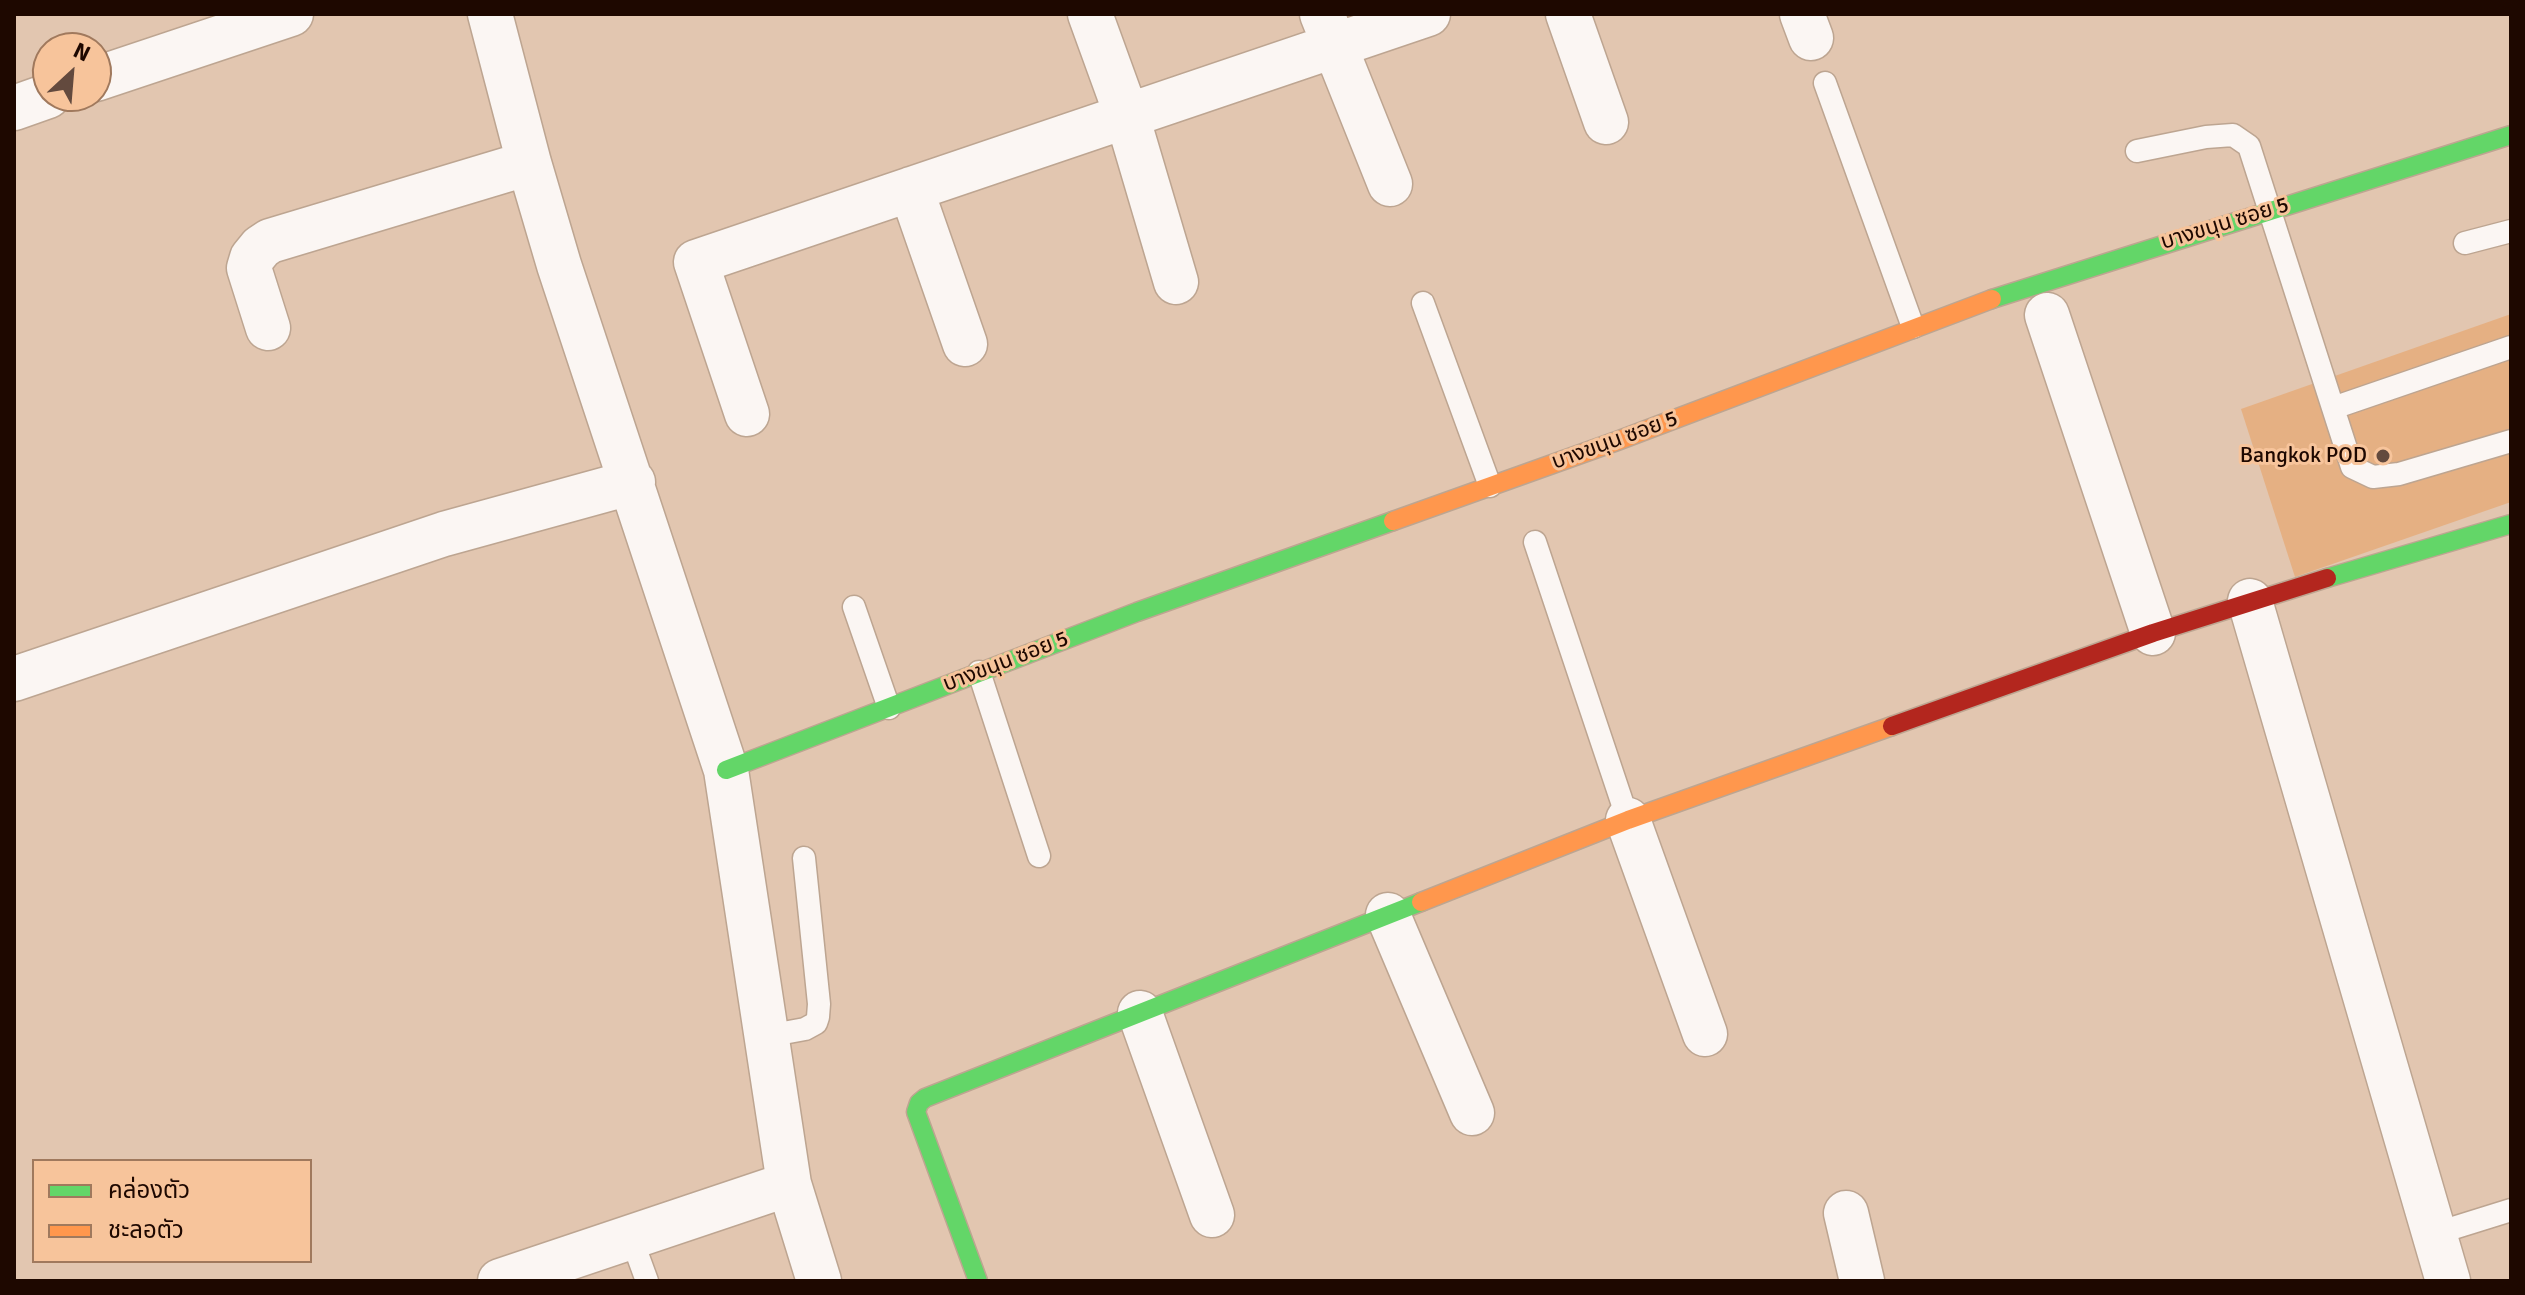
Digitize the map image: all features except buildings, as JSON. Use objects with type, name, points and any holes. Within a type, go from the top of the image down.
[{"type":"street","points":[[112,70],[181,30],[291,14]]},
{"type":"street","points":[[490,14],[559,265],[726,770],[789,1184],[819,1281]]},
{"type":"street","points":[[1090,14],[1127,116],[1176,282]]},
{"type":"street","points":[[747,414],[696,262],[1127,116],[1328,30],[1428,14]]},
{"type":"street","points":[[1568,14],[1606,122]]},
{"type":"street","points":[[1328,30],[1390,184]]},
{"type":"street","name":"บางขนุน ซอย 5","points":[[726,770],[1137,612],[1617,441],[2002,295],[2511,135]]},
{"type":"street","points":[[268,328],[249,268],[252,258],[270,241],[529,163]]},
{"type":"street","points":[[911,189],[965,344]]},
{"type":"street","points":[[2047,315],[2153,633]]},
{"type":"street","points":[[14,679],[444,534],[633,482]]},
{"type":"street","points":[[978,1281],[916,1112],[925,1098],[1628,820],[2153,633],[2511,524]]},
{"type":"street","points":[[2250,601],[2448,1281]]},
{"type":"street","points":[[1628,820],[1705,1034]]},
{"type":"street","points":[[1388,915],[1472,1113]]},
{"type":"street","points":[[1140,1013],[1212,1215]]},
{"type":"street","points":[[500,1281],[789,1184]]},
{"type":"street","points":[[1846,1213],[1862,1281]]},
{"type":"lane","points":[[1825,83],[1913,327]]},
{"type":"lane","points":[[2137,151],[2206,137],[2233,135],[2249,146],[2352,467],[2373,477],[2399,474],[2511,441]]},
{"type":"lane","points":[[2465,243],[2511,231]]},
{"type":"lane","points":[[1423,303],[1490,486]]},
{"type":"lane","points":[[2333,408],[2511,347]]},
{"type":"lane","points":[[1535,542],[1628,820]]},
{"type":"lane","points":[[854,607],[889,708]]},
{"type":"lane","points":[[979,672],[1039,856]]},
{"type":"lane","points":[[767,1036],[805,1029],[816,1023],[818,1017],[804,858]]},
{"type":"lane","points":[[2434,1234],[2511,1210]]},
{"type":"lane","points":[[631,1237],[647,1281]]},
{"type":"shaded area","name":"Bangkok POD","points":[[2511,314],[2511,502],[2295,577],[2241,409]]},
{"type":"traffic: fast","points":[[1992,299],[2511,135]]},
{"type":"traffic: fast","points":[[726,770],[1137,612],[1393,521]]},
{"type":"traffic: fast","points":[[2327,578],[2511,524]]},
{"type":"traffic: fast","points":[[978,1281],[916,1112],[919,1103],[925,1098],[1421,902]]},
{"type":"traffic: slow","points":[[1393,521],[1617,441],[1992,299]]},
{"type":"traffic: slow","points":[[1421,902],[1628,820],[1892,726]]},
{"type":"traffic: jam","points":[[1892,726],[2153,633],[2327,578]]},
{"type":"place","name":"Bangkok POD","points":[[2383,456]]}]
